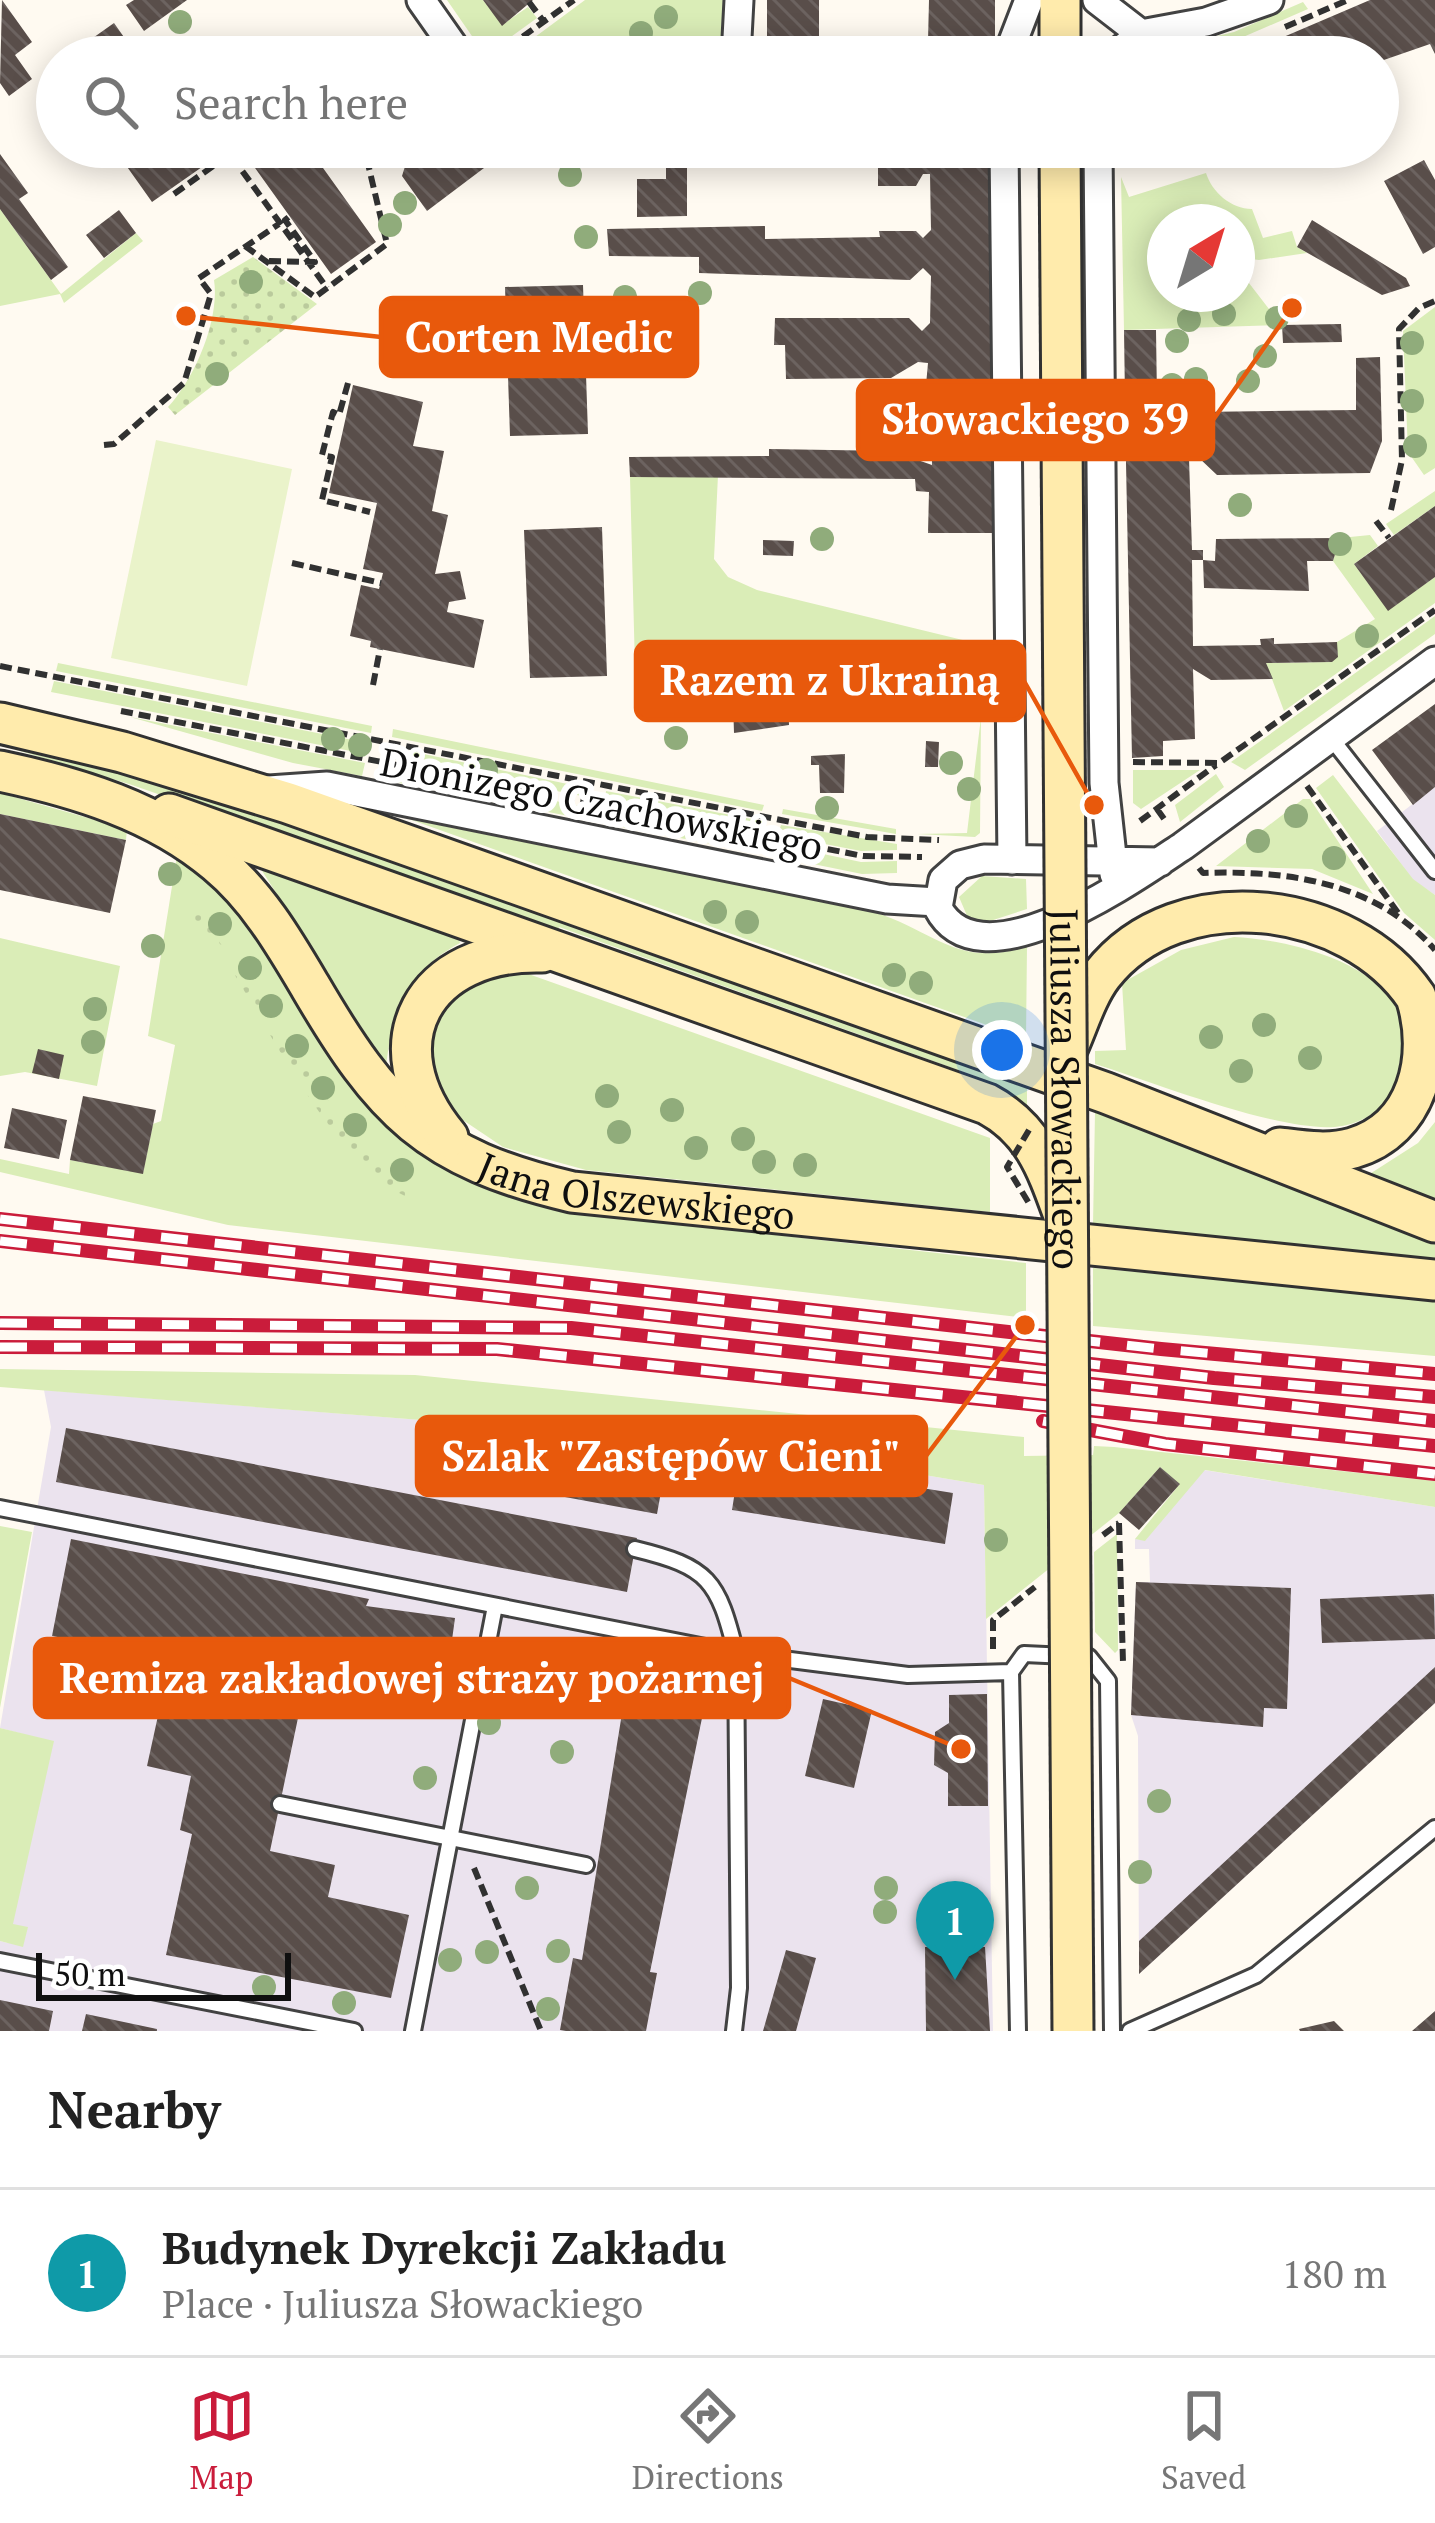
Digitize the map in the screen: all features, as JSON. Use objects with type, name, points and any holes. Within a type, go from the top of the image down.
[{"type":"main road","points":[[1060,0],[1060,36]]},
{"type":"main road","name":"Juliusza Słowackiego","points":[[1060,168],[1073,2031]]},
{"type":"main road","points":[[0,723],[251,792],[1204,1129],[1435,1222]]},
{"type":"main road","name":"Jana Olszewskiego","points":[[0,771],[77,789],[149,819],[219,864],[264,914],[348,1051],[390,1105],[464,1156],[572,1192],[1435,1280]]},
{"type":"main road","points":[[77,789],[255,840],[986,1104],[1024,1129],[1043,1160],[1066,1223]]},
{"type":"main road","points":[[1067,1049],[1093,989],[1117,959],[1170,925],[1232,912],[1267,914],[1339,932],[1395,970],[1428,1018],[1433,1066],[1428,1084],[1405,1119],[1372,1141],[1316,1153],[1204,1129]]},
{"type":"main road","points":[[464,1156],[427,1110],[414,1082],[414,1022],[428,996],[464,964],[515,951],[566,953]]},
{"type":"street","points":[[421,0],[453,36]]},
{"type":"street","points":[[737,36],[739,0]]},
{"type":"street","points":[[1015,36],[1029,0]]},
{"type":"street","points":[[1097,0],[1141,34]]},
{"type":"street","points":[[1138,36],[1206,22],[1269,0]]},
{"type":"street","name":"Juliusza Słowackiego","points":[[1004,168],[1012,860]]},
{"type":"street","name":"Juliusza Słowackiego","points":[[1098,168],[1103,783],[1114,872]]},
{"type":"street","points":[[1114,872],[1094,902],[996,940],[975,939],[948,924],[937,902],[943,880],[960,866],[1012,860],[1114,872],[1160,862],[1435,662]]},
{"type":"street","name":"Dionizego Czachowskiego","points":[[251,792],[327,786],[887,899],[937,902]]},
{"type":"lane","points":[[1330,736],[1435,871]]},
{"type":"lane","points":[[0,1508],[736,1653],[908,1675],[1011,1672]]},
{"type":"lane","points":[[635,1549],[700,1571],[723,1603],[736,1653],[739,1988],[734,2031]]},
{"type":"lane","points":[[413,2031],[495,1606]]},
{"type":"lane","points":[[1018,2031],[1011,1672],[1020,1655],[1082,1656],[1094,1661],[1108,1681],[1112,2031]]},
{"type":"lane","points":[[280,1804],[586,1865]]},
{"type":"lane","points":[[1130,2031],[1256,1975],[1435,1828]]},
{"type":"lane","points":[[0,1961],[354,2031]]},
{"type":"path","points":[[524,36],[574,0]]},
{"type":"path","points":[[530,2],[544,22]]},
{"type":"path","points":[[174,194],[210,168]]},
{"type":"path","points":[[240,168],[327,288]]},
{"type":"path","points":[[244,246],[315,297],[387,244],[369,168]]},
{"type":"path","points":[[265,261],[315,262],[285,220],[290,216]]},
{"type":"path","points":[[104,445],[114,444],[184,383],[211,294],[199,278],[278,224]]},
{"type":"path","points":[[1391,510],[1402,460],[1399,329],[1419,308],[1435,302]]},
{"type":"path","points":[[348,383],[339,415],[333,412],[322,455],[332,457],[322,500],[370,512]]},
{"type":"path","points":[[1376,521],[1389,538]]},
{"type":"path","points":[[292,563],[381,583]]},
{"type":"path","points":[[1130,827],[1435,610]]},
{"type":"path","points":[[373,685],[380,649]]},
{"type":"path","points":[[0,666],[867,837],[949,841]]},
{"type":"path","points":[[99,707],[863,856],[940,856]]},
{"type":"path","points":[[1123,762],[1219,763]]},
{"type":"path","points":[[1307,786],[1403,920],[1435,950]]},
{"type":"path","points":[[1100,1537],[1119,1523]]},
{"type":"path","points":[[451,1838],[470,1858],[541,2031]]},
{"type":"shaded area","points":[[1435,787],[1435,895],[1413,880],[1377,831]]},
{"type":"shaded area","points":[[44,1390],[447,1422],[653,1452],[656,1430],[984,1485],[993,2031],[0,2031],[0,1941],[8,1943],[53,1742],[0,1728],[51,1427]]},
{"type":"shaded area","points":[[1204,1470],[1435,1507],[1435,1703],[1139,1974],[1138,1736],[1131,1715],[1136,1582],[1150,1582],[1149,1549],[1135,1549],[1135,1539],[1145,1540]]},
{"type":"green space","points":[[447,0],[483,0],[502,25],[528,7],[537,18],[512,36],[472,36]]},
{"type":"green space","points":[[585,0],[723,0],[721,36],[536,36]]},
{"type":"green space","points":[[1303,2],[1308,9],[1246,36],[1217,36]]},
{"type":"green space","points":[[1206,173],[1213,187],[1234,204],[1147,204],[1147,312],[1255,312],[1255,291],[1269,309],[1281,309],[1282,325],[1124,330],[1121,177],[1129,197]]},
{"type":"green space","points":[[0,209],[61,294],[136,233],[143,241],[64,303],[60,294],[0,306]]},
{"type":"green space","points":[[1255,217],[1263,238],[1292,231],[1297,247],[1307,253],[1255,259]]},
{"type":"green space","points":[[253,257],[317,304],[175,415],[168,407],[196,364],[209,330],[214,280]]},
{"type":"green space","points":[[1435,307],[1435,468],[1424,475],[1408,452],[1403,331]]},
{"type":"green space","points":[[156,440],[292,469],[247,686],[111,658]]},
{"type":"green space","points":[[718,475],[714,559],[728,577],[757,590],[971,642],[979,648],[982,670],[635,668],[630,477]]},
{"type":"green space","points":[[1435,491],[1435,506],[1394,535],[1386,524]]},
{"type":"green space","points":[[1370,535],[1378,546],[1354,564],[1388,610],[1435,577],[1435,603],[1284,711],[1266,663],[1332,662],[1337,642],[1375,619],[1333,561],[1340,538]]},
{"type":"green space","points":[[1435,616],[1435,634],[1245,770],[1231,762]]},
{"type":"green space","points":[[58,663],[372,726],[371,733],[56,671]]},
{"type":"green space","points":[[54,681],[368,743],[366,754],[51,692]]},
{"type":"green space","points":[[130,717],[365,763],[362,776],[293,763]]},
{"type":"green space","points":[[981,717],[980,833],[975,837],[917,834],[967,833]]},
{"type":"green space","points":[[393,729],[764,805],[762,811],[392,737]]},
{"type":"green space","points":[[0,745],[161,784],[298,829],[1027,1086],[1027,1107],[975,1076],[559,927],[558,933],[129,784]]},
{"type":"green space","points":[[390,747],[582,787],[582,796],[387,758]]},
{"type":"green space","points":[[386,768],[581,806],[579,818],[384,780]]},
{"type":"green space","points":[[1133,770],[1200,770],[1141,809],[1133,803]]},
{"type":"green space","points":[[1216,774],[1224,787],[1180,822],[1175,805]]},
{"type":"green space","points":[[1333,775],[1413,879],[1435,895],[1435,940],[1404,913],[1316,788]]},
{"type":"green space","points":[[606,791],[762,821],[759,831],[605,801]]},
{"type":"green space","points":[[0,793],[127,829],[126,840],[0,814]]},
{"type":"green space","points":[[1303,799],[1310,799],[1373,894],[1312,869],[1216,866]]},
{"type":"green space","points":[[783,809],[896,829],[896,834],[782,814]]},
{"type":"green space","points":[[603,810],[757,841],[754,852],[601,823]]},
{"type":"green space","points":[[409,819],[874,912],[965,951],[1003,952],[1027,946],[1026,1039]]},
{"type":"green space","points":[[781,825],[897,844],[897,850],[861,851],[778,835]]},
{"type":"green space","points":[[776,844],[861,862],[897,861],[897,873],[862,874],[774,856]]},
{"type":"green space","points":[[178,849],[204,867],[444,1163],[477,1183],[560,1211],[1026,1263],[1026,1318],[228,1225],[0,1172],[0,1159],[69,1174],[70,1160],[143,1173],[153,1124],[161,1121],[175,1045],[148,1036]]},
{"type":"green space","points":[[259,866],[459,938],[460,943],[427,967],[405,994],[386,1066]]},
{"type":"green space","points":[[982,876],[1026,879],[1027,909],[984,923],[968,918],[959,897]]},
{"type":"green space","points":[[194,905],[343,1122],[422,1201],[394,1190],[340,1139],[290,1068],[228,964],[188,913]]},
{"type":"green space","points":[[1234,937],[1328,956],[1358,970],[1382,989],[1399,1012],[1406,1041],[1401,1075],[1379,1109],[1342,1126],[1289,1123],[1095,1064],[1095,1051],[1126,1050],[1122,983],[1181,950]]},
{"type":"green space","points":[[0,938],[120,966],[97,1086],[25,1072],[0,1076]]},
{"type":"green space","points":[[520,971],[990,1138],[990,1212],[586,1170],[503,1147],[442,1106],[423,1051],[426,1027],[457,981]]},
{"type":"green space","points":[[1095,1112],[1435,1234],[1435,1259],[1283,1249],[1093,1225]]},
{"type":"green space","points":[[1435,1122],[1435,1199],[1365,1177],[1418,1143]]},
{"type":"green space","points":[[1093,1268],[1435,1299],[1435,1356],[1093,1326]]},
{"type":"green space","points":[[0,1369],[415,1375],[1024,1437],[1024,1456],[1093,1455],[1094,1446],[1114,1447],[1435,1481],[1435,1507],[1205,1470],[1145,1541],[1135,1539],[1179,1485],[1160,1467],[1119,1513],[986,1619],[984,1485],[657,1430],[654,1452],[447,1422],[0,1387]]},
{"type":"green space","points":[[0,1526],[32,1532],[0,1708]]},
{"type":"green space","points":[[1117,1534],[1115,1653],[1095,1632],[1094,1552]]},
{"type":"green space","points":[[0,1728],[54,1741],[13,1924],[28,1927],[23,1947],[0,1941]]},
{"type":"building","points":[[2,0],[32,42],[15,55],[32,79],[9,96],[0,83]]},
{"type":"building","points":[[134,0],[187,0],[144,31],[126,5]]},
{"type":"building","points":[[483,0],[533,0],[502,26]]},
{"type":"building","points":[[767,0],[819,0],[819,36],[767,36]]},
{"type":"building","points":[[929,0],[995,0],[995,36],[928,36]]},
{"type":"building","points":[[1370,0],[1435,0],[1435,54],[1430,44],[1399,55],[1399,36],[1286,36]]},
{"type":"building","points":[[114,23],[123,36],[96,36]]},
{"type":"building","points":[[0,154],[28,193],[19,199],[68,267],[51,280],[0,209]]},
{"type":"building","points":[[1424,160],[1435,180],[1435,247],[1423,254],[1384,181]]},
{"type":"building","points":[[128,168],[201,168],[152,202]]},
{"type":"building","points":[[255,168],[323,168],[376,242],[331,274]]},
{"type":"building","points":[[404,168],[484,168],[427,211],[402,176]]},
{"type":"building","points":[[666,168],[687,168],[687,216],[637,217],[637,179],[666,179]]},
{"type":"building","points":[[878,168],[996,168],[994,533],[928,533],[929,492],[916,491],[915,479],[630,477],[629,457],[769,456],[769,449],[892,451],[932,465],[931,407],[924,407],[928,363],[918,362],[891,378],[786,379],[785,345],[774,345],[775,318],[909,318],[922,331],[930,323],[931,276],[923,268],[910,280],[699,273],[699,257],[609,256],[607,229],[765,226],[765,239],[880,237],[879,231],[916,231],[923,238],[931,230],[930,174],[923,174],[916,186],[878,186]]},
{"type":"building","points":[[119,210],[136,233],[104,258],[86,235]]},
{"type":"building","points":[[1312,220],[1406,278],[1410,286],[1382,295],[1297,247]]},
{"type":"building","points":[[583,285],[588,434],[510,436],[505,287]]},
{"type":"building","points":[[1298,295],[1299,319],[1285,320],[1284,296]]},
{"type":"building","points":[[1341,324],[1342,342],[1283,343],[1282,325]]},
{"type":"building","points":[[1124,330],[1156,330],[1157,399],[1125,399]]},
{"type":"building","points":[[643,353],[679,353],[679,378],[643,378]]},
{"type":"building","points":[[1380,357],[1382,441],[1370,473],[1217,475],[1198,457],[1189,458],[1192,550],[1203,550],[1203,560],[1192,560],[1193,646],[1261,645],[1260,639],[1274,638],[1274,644],[1337,642],[1338,657],[1332,662],[1266,663],[1273,679],[1211,680],[1193,669],[1195,739],[1163,741],[1163,756],[1132,758],[1125,413],[1356,410],[1356,358]]},
{"type":"building","points":[[353,385],[423,402],[413,446],[444,451],[432,511],[448,515],[435,574],[460,571],[466,599],[449,602],[447,612],[484,620],[474,668],[370,647],[371,641],[350,636],[361,585],[379,589],[383,573],[363,569],[377,503],[329,493]]},
{"type":"building","points":[[1435,506],[1435,577],[1388,611],[1354,564]]},
{"type":"building","points":[[602,527],[607,676],[530,678],[524,530]]},
{"type":"building","points":[[1340,538],[1333,561],[1307,561],[1309,591],[1204,588],[1203,560],[1215,561],[1216,539]]},
{"type":"building","points":[[763,540],[794,541],[793,556],[763,555]]},
{"type":"building","points":[[635,668],[664,668],[664,710],[636,711]]},
{"type":"building","points":[[732,669],[787,669],[789,725],[734,733]]},
{"type":"building","points":[[1435,704],[1435,787],[1413,805],[1372,750]]},
{"type":"building","points":[[926,741],[939,742],[938,767],[925,767]]},
{"type":"building","points":[[845,754],[844,793],[820,793],[819,765],[811,765],[811,756]]},
{"type":"building","points":[[0,814],[126,840],[110,913],[0,890]]},
{"type":"building","points":[[38,1049],[64,1055],[59,1079],[32,1073]]},
{"type":"building","points":[[83,1096],[156,1110],[143,1174],[70,1160]]},
{"type":"building","points":[[12,1108],[67,1120],[59,1159],[4,1148]]},
{"type":"building","points":[[460,1426],[666,1464],[657,1514],[451,1476]]},
{"type":"building","points":[[66,1428],[637,1538],[627,1592],[56,1482]]},
{"type":"building","points":[[740,1459],[953,1493],[945,1544],[732,1510]]},
{"type":"building","points":[[1160,1467],[1180,1484],[1139,1530],[1119,1513]]},
{"type":"building","points":[[71,1539],[369,1599],[366,1606],[455,1618],[443,1706],[52,1636]]},
{"type":"building","points":[[1136,1582],[1291,1588],[1287,1709],[1264,1708],[1263,1727],[1131,1715]]},
{"type":"building","points":[[1434,1594],[1435,1639],[1322,1643],[1320,1599]]},
{"type":"building","points":[[630,1664],[710,1679],[650,1972],[657,1973],[646,2031],[560,2030],[573,1958],[582,1960]]},
{"type":"building","points":[[1435,1667],[1435,1703],[1139,1974],[1139,1941]]},
{"type":"building","points":[[168,1670],[302,1699],[270,1851],[335,1865],[328,1897],[409,1915],[391,1998],[166,1955],[192,1834],[180,1830],[191,1776],[147,1766]]},
{"type":"building","points":[[987,1694],[988,1806],[948,1806],[948,1773],[934,1765],[935,1732],[949,1723],[949,1695]]},
{"type":"building","points":[[823,1699],[872,1710],[854,1788],[805,1776]]},
{"type":"building","points":[[925,1947],[985,1947],[990,2031],[926,2031]]},
{"type":"building","points":[[786,1950],[816,1958],[796,2031],[763,2031]]},
{"type":"building","points":[[0,2000],[53,2011],[49,2031],[0,2031]]},
{"type":"building","points":[[1435,2011],[1435,2031],[1412,2031]]},
{"type":"building","points":[[86,2014],[157,2029],[157,2031],[82,2031]]},
{"type":"building","points":[[1334,2021],[1344,2031],[1299,2029]]},
{"type":"railway","points":[[0,1219],[1161,1349],[1435,1374]]},
{"type":"railway","points":[[0,1241],[1214,1378],[1435,1397]]},
{"type":"railway","points":[[0,1323],[571,1328],[1435,1421]]},
{"type":"railway","points":[[0,1347],[497,1349],[1435,1446]]},
{"type":"railway","points":[[1043,1421],[1165,1444],[1435,1474]]},
{"type":"place","name":"Słowackiego 39","points":[[1292,308]]},
{"type":"place","name":"Corten Medic","points":[[186,316]]},
{"type":"place","name":"Razem z Ukrainą","points":[[1094,805]]},
{"type":"place","name":"Szlak \"Zastępów Cieni\"","points":[[1025,1325]]},
{"type":"place","name":"Remiza zakładowej straży pożarnej","points":[[961,1749]]},
{"type":"place","name":"Budynek Dyrekcji Zakładu","points":[[955,1980]]}]
